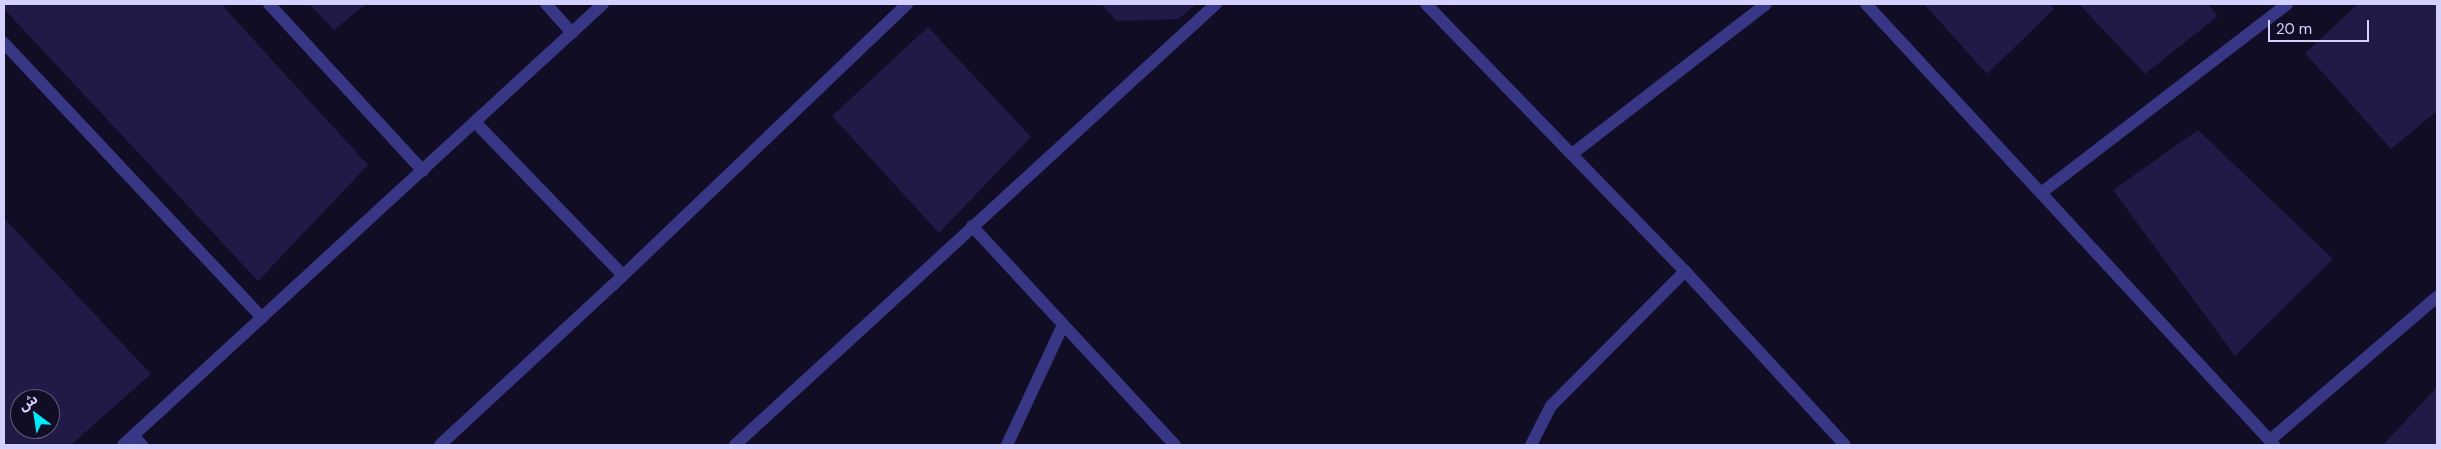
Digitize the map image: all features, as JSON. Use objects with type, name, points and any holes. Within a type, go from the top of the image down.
[{"type":"street","points":[[268,4],[423,171]]},
{"type":"street","points":[[546,4],[572,33]]},
{"type":"street","points":[[123,445],[138,441],[262,318],[603,4]]},
{"type":"street","points":[[440,445],[623,275],[907,4]]},
{"type":"street","points":[[735,445],[1216,4]]},
{"type":"street","points":[[1426,4],[1685,271],[1845,445]]},
{"type":"street","points":[[1572,154],[1766,4]]},
{"type":"street","points":[[1866,4],[2272,443],[2437,297]]},
{"type":"street","points":[[2041,193],[2287,4]]},
{"type":"street","points":[[4,43],[262,318]]},
{"type":"street","points":[[475,122],[623,275]]},
{"type":"street","points":[[972,226],[1175,445]]},
{"type":"street","points":[[1531,445],[1551,406],[1685,271]]},
{"type":"street","points":[[1007,445],[1063,324]]},
{"type":"building","points":[[4,4],[221,4],[368,165],[258,281],[4,9]]},
{"type":"building","points":[[309,4],[366,4],[334,30]]},
{"type":"building","points":[[1101,4],[1197,4],[1178,19],[1117,21]]},
{"type":"building","points":[[1924,4],[2050,4],[2054,9],[1987,74]]},
{"type":"building","points":[[2079,4],[2208,4],[2218,16],[2145,74]]},
{"type":"building","points":[[2358,4],[2437,4],[2437,111],[2391,149],[2305,53]]},
{"type":"building","points":[[928,27],[1031,137],[939,233],[832,116]]},
{"type":"building","points":[[2198,130],[2333,259],[2235,356],[2113,190]]},
{"type":"building","points":[[4,218],[151,374],[71,445],[4,445]]},
{"type":"building","points":[[2437,387],[2437,445],[2383,445]]}]
